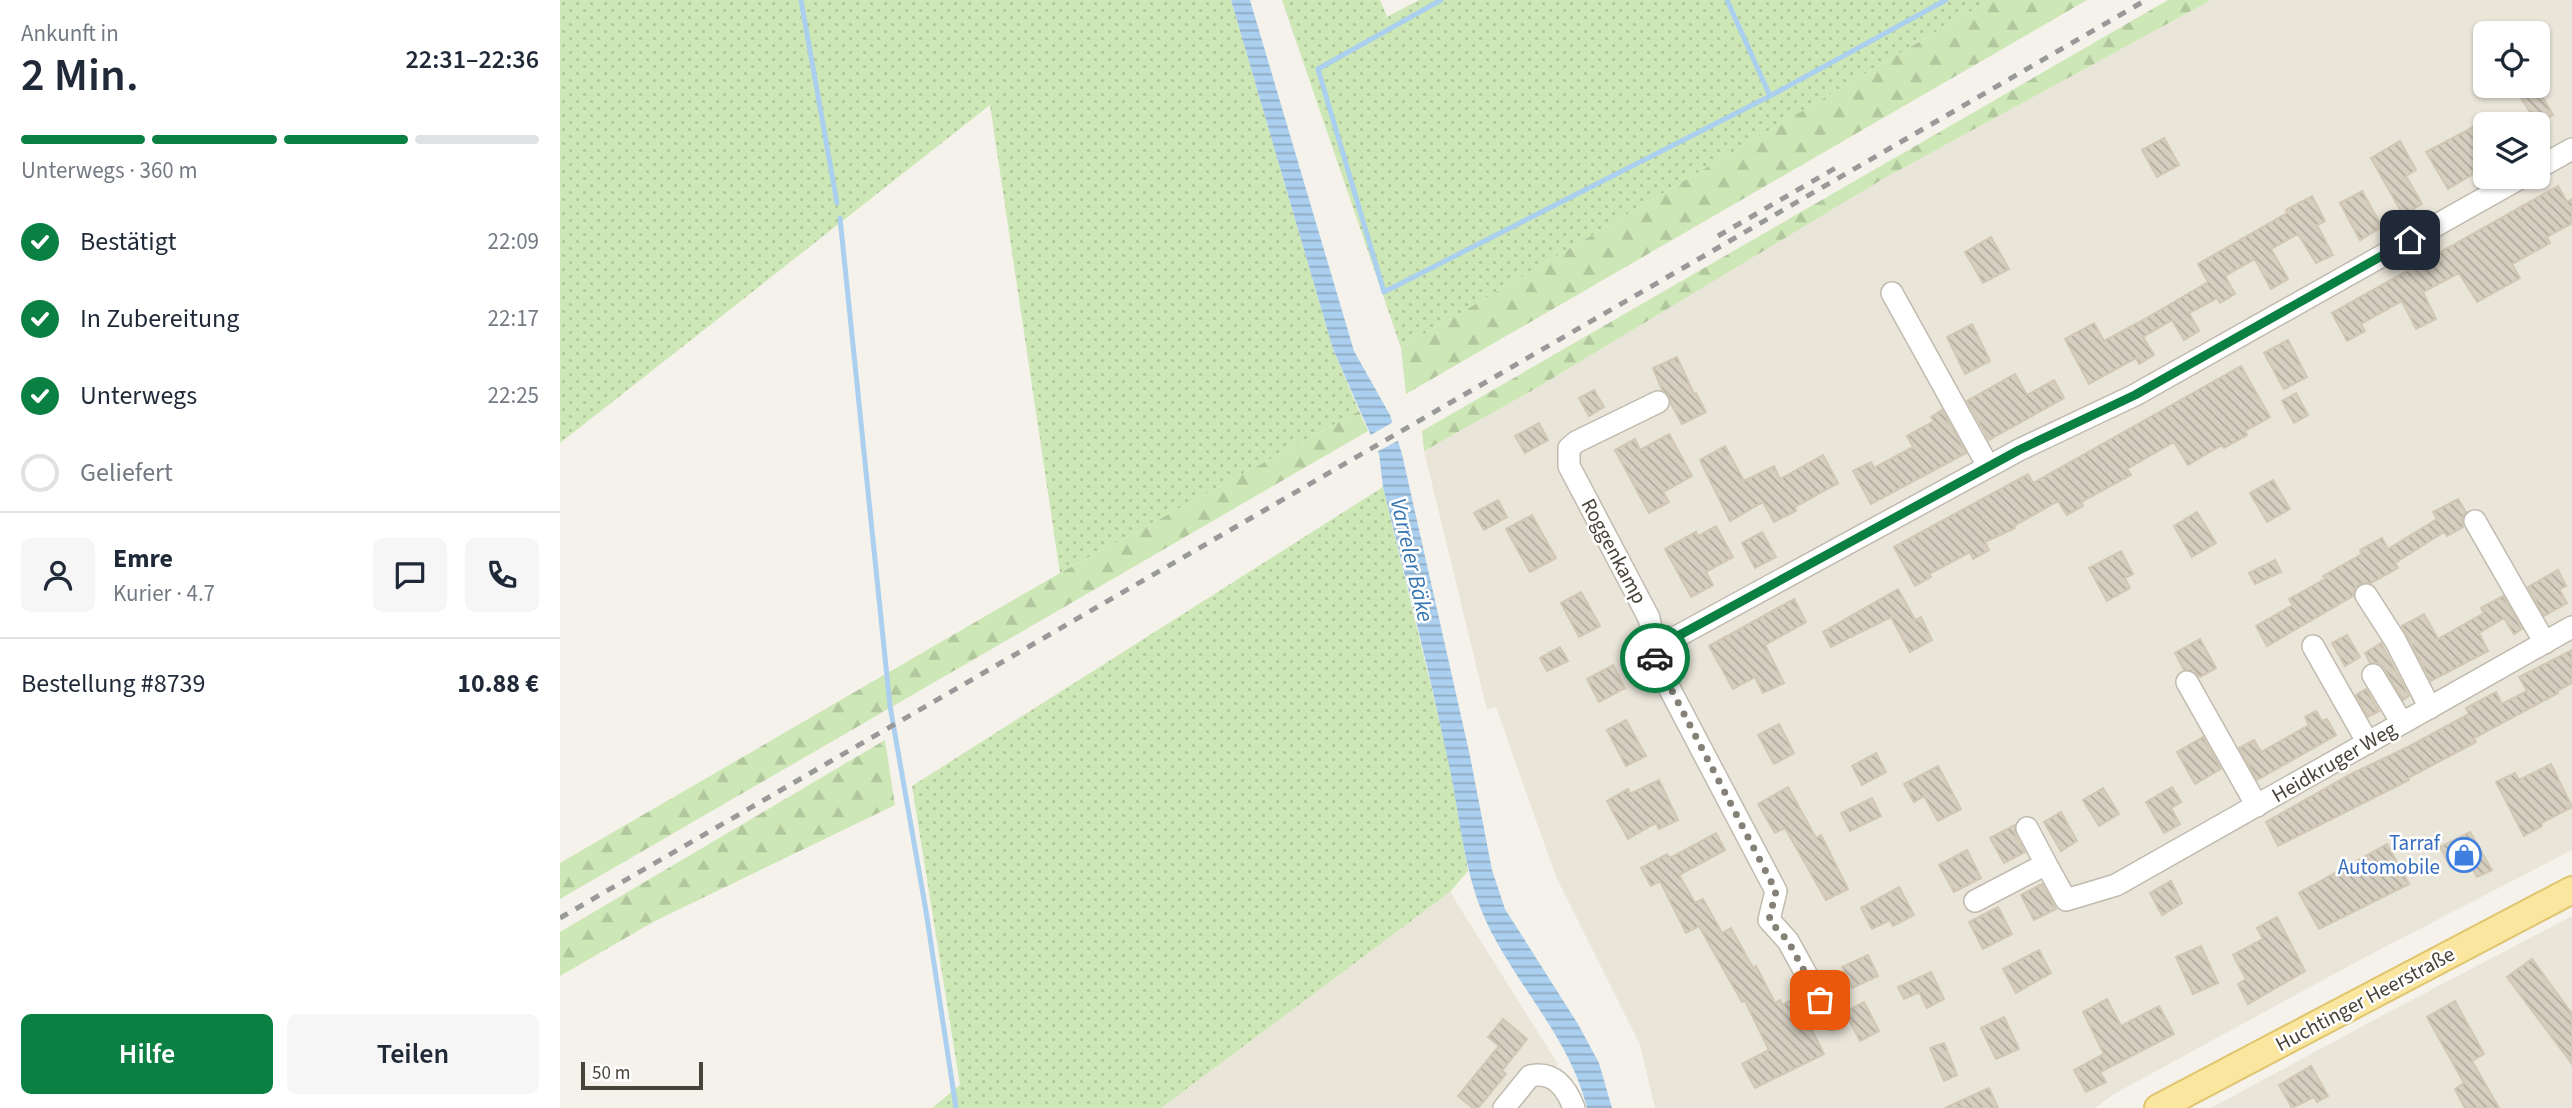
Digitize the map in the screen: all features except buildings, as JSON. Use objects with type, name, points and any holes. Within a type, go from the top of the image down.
[{"type":"main road","name":"Huchtinger Heerstraße","points":[[2158,1108],[2572,890]]},
{"type":"street","points":[[2550,161],[2572,149]]},
{"type":"street","points":[[1653,638],[1676,637],[1988,466],[2135,395],[2501,189]]},
{"type":"street","points":[[1892,293],[1988,466]]},
{"type":"street","name":"Roggenkamp","points":[[1658,401],[1576,442],[1569,448],[1569,466],[1649,618],[1655,661],[1776,891],[1769,920],[1788,941],[1831,1020]]},
{"type":"street","points":[[2475,521],[2544,643]]},
{"type":"street","points":[[2366,595],[2375,606],[2430,708]]},
{"type":"street","name":"Heidkruger Weg","points":[[2046,863],[2066,900],[2116,886],[2572,627]]},
{"type":"street","points":[[2314,646],[2368,743]]},
{"type":"street","points":[[2373,675],[2402,723]]},
{"type":"street","points":[[2187,682],[2257,806]]},
{"type":"street","points":[[1975,901],[2046,863],[2026,828]]},
{"type":"street","points":[[1504,1108],[1530,1076],[1542,1074],[1557,1081],[1569,1094],[1574,1108]]},
{"type":"shaded area","points":[[2211,0],[2572,0],[2572,850],[2356,962],[2114,1094],[2095,1108],[1655,1108],[1640,1045],[1556,877],[1496,707],[1487,710],[1424,451],[1533,390],[1883,179]]},
{"type":"shaded area","points":[[1450,892],[1558,1064],[1544,1083],[1563,1100],[1565,1108],[1161,1108]]},
{"type":"shaded area","points":[[2572,916],[2572,1108],[2211,1108],[2389,1012]]},
{"type":"green space","points":[[560,0],[1231,0],[1333,349],[1359,411],[1060,573],[990,105],[560,443]]},
{"type":"green space","points":[[1282,0],[1380,0],[1387,16],[1385,18],[1419,0],[1990,0],[1401,348]]},
{"type":"green space","points":[[1990,0],[2087,0],[1406,394],[1401,348]]},
{"type":"green space","points":[[2168,0],[2211,0],[1883,179],[1533,390],[1424,451],[1422,431]]},
{"type":"green space","points":[[1359,411],[1368,431],[560,899],[560,863],[1060,573]]},
{"type":"green space","points":[[1383,487],[1448,757],[1468,871],[1450,892],[1161,1108],[932,1108],[960,1085],[912,786]]},
{"type":"green space","points":[[885,740],[895,805],[653,922],[560,976],[560,932]]},
{"type":"water","name":"Varreler Bäke","points":[[1231,0],[1250,0],[1354,351],[1390,415],[1402,454],[1470,756],[1492,870],[1505,909],[1578,1024],[1599,1063],[1612,1108],[1587,1108],[1579,1081],[1567,1056],[1494,937],[1475,893],[1432,689],[1383,487],[1379,454],[1333,349]]},
{"type":"pier","points":[[1395,421],[1401,439],[1375,453],[1367,437]]},
{"type":"waterway","points":[[801,0],[837,203]]},
{"type":"waterway","points":[[1441,0],[1318,69],[1384,292],[1770,96],[1946,0]]},
{"type":"waterway","points":[[1727,0],[1770,96]]},
{"type":"waterway","points":[[840,218],[890,706],[926,911],[956,1108]]},
{"type":"railway","points":[[560,918],[2146,0]]},
{"type":"railway","points":[[1718,236],[1839,166]]},
{"type":"way so far","points":[[1655,658],[1776,891],[1769,920],[1788,941],[1820,1000]]},
{"type":"place","name":"Tarraf Automobile","points":[[2464,855]]},
{"type":"route","points":[[1655,658],[1653,638],[1676,637],[2019,450],[2135,395],[2410,240]]}]
